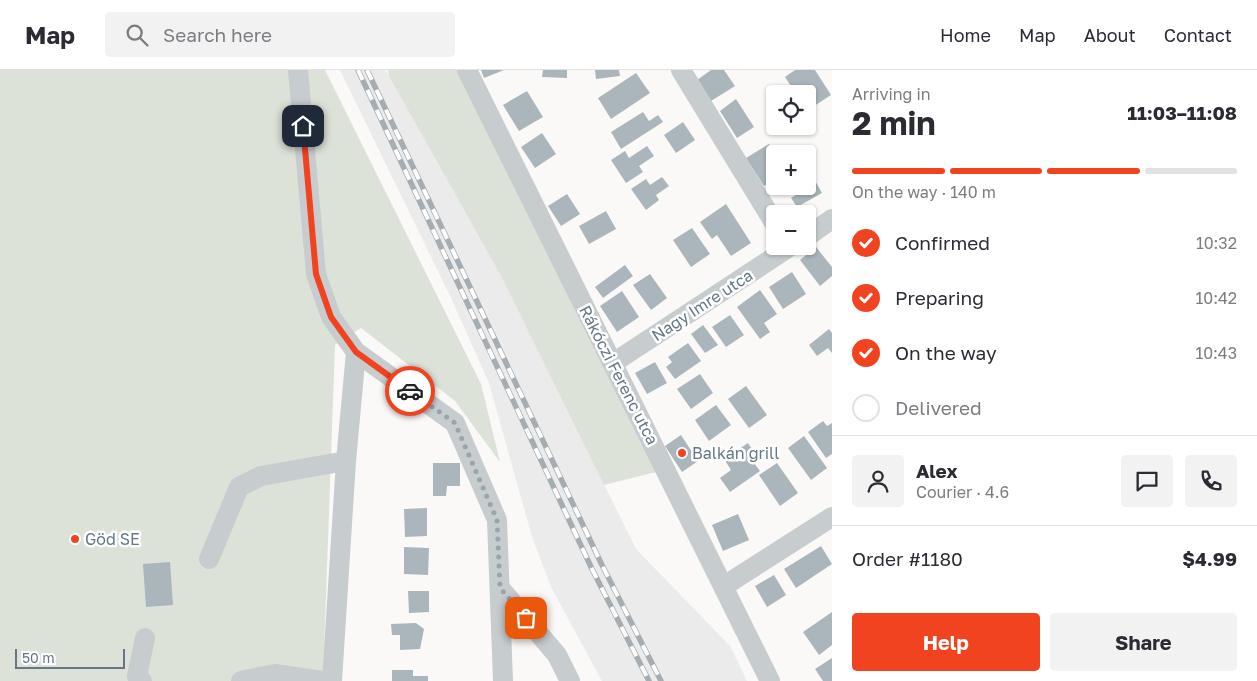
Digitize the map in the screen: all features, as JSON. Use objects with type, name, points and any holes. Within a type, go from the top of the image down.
[{"type":"street","points":[[298,70],[316,274],[331,317],[356,352],[455,423],[497,520],[503,681]]},
{"type":"street","name":"Rákóczi Ferenc utca","points":[[467,70],[770,681]]},
{"type":"street","points":[[681,70],[766,209]]},
{"type":"street","points":[[816,230],[832,219]]},
{"type":"street","name":"Nagy Imre utca","points":[[613,363],[778,255]]},
{"type":"street","points":[[332,681],[346,460],[356,352]]},
{"type":"street","points":[[210,558],[239,486],[261,476],[346,460]]},
{"type":"street","points":[[724,586],[832,517]]},
{"type":"street","points":[[500,588],[557,655],[570,681]]},
{"type":"street","points":[[142,681],[137,676],[145,638]]},
{"type":"street","points":[[241,681],[275,674],[322,681]]},
{"type":"shaded area","points":[[0,70],[325,70],[481,384],[500,462],[455,401],[361,328],[335,345],[323,681],[0,681]]},
{"type":"shaded area","points":[[340,70],[386,70],[501,276],[636,549],[730,646],[747,681],[602,681],[552,589],[532,537],[489,383],[451,298]]},
{"type":"shaded area","points":[[388,70],[457,70],[656,472],[604,485],[501,276],[389,76]]},
{"type":"building","points":[[481,70],[504,70],[484,78]]},
{"type":"building","points":[[543,70],[567,70],[567,78],[542,77]]},
{"type":"building","points":[[595,70],[619,70],[620,76],[596,79]]},
{"type":"building","points":[[711,70],[724,70],[735,86],[711,101],[697,80]]},
{"type":"building","points":[[795,70],[815,70],[831,95],[816,105],[816,85],[790,85],[785,77]]},
{"type":"building","points":[[636,73],[650,93],[611,119],[598,98]]},
{"type":"building","points":[[527,91],[543,117],[519,131],[503,105]]},
{"type":"building","points":[[736,99],[754,127],[737,138],[720,111]]},
{"type":"building","points":[[643,112],[649,121],[658,115],[663,122],[621,149],[611,132]]},
{"type":"building","points":[[683,122],[695,140],[676,153],[664,135]]},
{"type":"building","points":[[542,133],[556,154],[535,168],[521,147]]},
{"type":"building","points":[[647,146],[654,156],[639,166],[643,172],[626,183],[611,160],[625,151],[629,158]]},
{"type":"building","points":[[766,146],[766,185],[764,186],[746,158]]},
{"type":"building","points":[[662,177],[669,186],[656,195],[659,200],[646,210],[631,189],[646,179],[650,185]]},
{"type":"building","points":[[816,182],[822,193],[801,205],[796,205],[791,198],[796,195],[816,195]]},
{"type":"building","points":[[567,194],[580,214],[561,226],[548,206]]},
{"type":"building","points":[[726,204],[751,243],[731,256],[717,235],[712,239],[700,222]]},
{"type":"building","points":[[606,211],[616,229],[589,244],[579,226]]},
{"type":"building","points":[[692,228],[710,254],[691,267],[673,240]]},
{"type":"building","points":[[816,247],[832,267],[832,276],[820,286],[800,260],[806,255],[816,255]]},
{"type":"building","points":[[625,265],[633,276],[603,298],[595,287]]},
{"type":"building","points":[[792,272],[806,294],[783,309],[769,287]]},
{"type":"building","points":[[650,274],[667,298],[651,310],[633,285]]},
{"type":"building","points":[[760,290],[777,314],[764,323],[770,332],[760,339],[737,307]]},
{"type":"building","points":[[622,291],[639,317],[617,332],[600,306]]},
{"type":"building","points":[[730,315],[744,335],[726,347],[712,327]]},
{"type":"building","points":[[703,325],[718,345],[705,353],[691,334]]},
{"type":"building","points":[[829,329],[832,333],[832,353],[828,348],[817,356],[809,345]]},
{"type":"building","points":[[688,343],[701,361],[675,379],[666,367],[672,362],[668,357]]},
{"type":"building","points":[[655,362],[667,383],[647,394],[635,373]]},
{"type":"building","points":[[700,374],[713,393],[691,409],[677,389]]},
{"type":"building","points":[[746,386],[767,415],[749,428],[728,399]]},
{"type":"building","points":[[716,405],[731,425],[709,441],[695,420]]},
{"type":"building","points":[[823,421],[827,426],[832,423],[832,454],[826,458],[808,432]]},
{"type":"building","name":"Balkán grill","points":[[681,435],[698,461],[682,472],[665,446]]},
{"type":"building","points":[[804,436],[827,468],[811,480],[788,448]]},
{"type":"building","points":[[748,443],[759,460],[754,463],[760,471],[730,492],[720,478],[731,470],[724,459]]},
{"type":"building","points":[[433,463],[460,463],[460,486],[447,486],[446,496],[433,496]]},
{"type":"building","points":[[777,463],[798,493],[780,506],[759,475]]},
{"type":"building","points":[[427,508],[427,536],[405,537],[404,509]]},
{"type":"building","points":[[738,514],[749,540],[723,551],[712,525]]},
{"type":"building","points":[[821,546],[832,564],[796,588],[784,569]]},
{"type":"building","points":[[404,547],[429,548],[428,575],[404,574]]},
{"type":"building","points":[[170,562],[173,605],[146,607],[143,564]]},
{"type":"building","points":[[774,575],[786,595],[767,607],[755,586]]},
{"type":"building","points":[[408,591],[429,591],[429,612],[409,613]]},
{"type":"building","points":[[832,612],[832,645],[819,655],[803,632]]},
{"type":"building","points":[[416,623],[424,629],[420,649],[400,650],[400,635],[392,635],[391,624]]},
{"type":"building","points":[[832,658],[832,681],[823,681],[815,669]]},
{"type":"building","points":[[392,670],[413,670],[413,676],[428,676],[428,681],[392,681]]},
{"type":"railway","points":[[358,70],[592,569],[649,681]]},
{"type":"railway","points":[[367,70],[601,563],[661,681]]},
{"type":"way so far","points":[[410,391],[455,423],[497,520],[500,588],[526,618]]},
{"type":"place","name":"Balkán grill","points":[[682,453]]},
{"type":"place","name":"Göd SE","points":[[75,539]]},
{"type":"route","points":[[303,126],[316,274],[331,317],[356,352],[410,391]]}]
